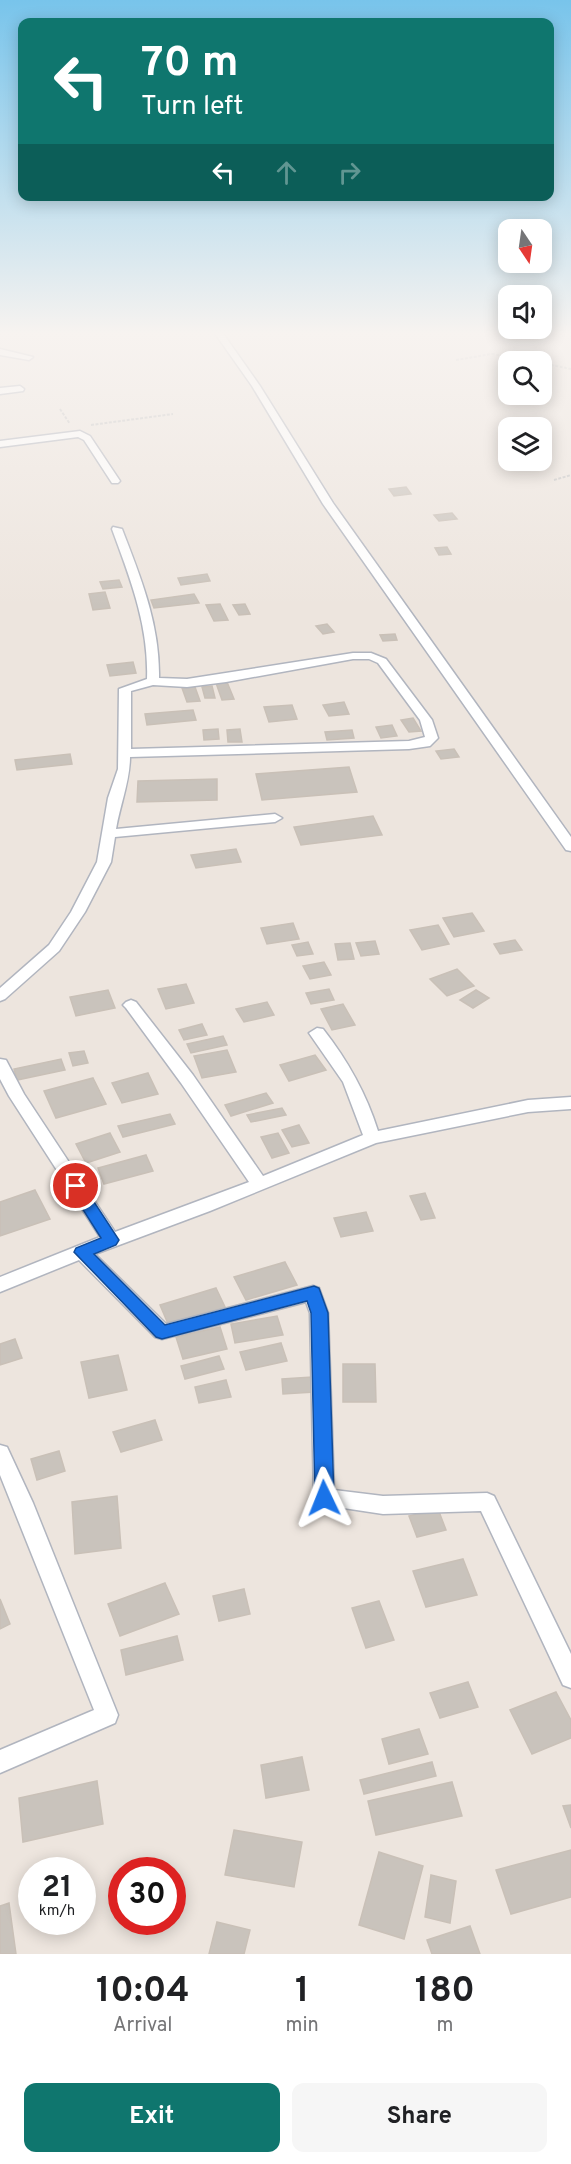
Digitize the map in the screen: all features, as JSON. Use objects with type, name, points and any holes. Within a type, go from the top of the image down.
[{"type":"street","points":[[279,423],[328,504],[571,846]]},
{"type":"street","points":[[0,444],[80,434],[87,438],[115,481]]},
{"type":"street","points":[[117,529],[147,612],[154,665],[153,681]]},
{"type":"street","points":[[0,996],[54,948],[78,912],[104,862],[126,753],[125,689],[153,681],[187,682],[353,656],[371,656],[382,661],[426,720],[432,738],[426,743],[409,745],[126,753]]},
{"type":"street","points":[[109,834],[275,818]]},
{"type":"street","points":[[131,1005],[187,1079],[260,1185]]},
{"type":"street","points":[[317,1033],[341,1062],[359,1094],[372,1138]]},
{"type":"street","points":[[0,1064],[17,1096],[111,1240]]},
{"type":"street","points":[[0,1285],[111,1240],[260,1185],[372,1138],[528,1106],[571,1103]]},
{"type":"street","points":[[82,1252],[162,1332],[314,1293],[320,1313],[324,1498],[383,1504],[487,1502],[571,1678]]},
{"type":"street","points":[[0,1453],[23,1503],[107,1715],[0,1762]]},
{"type":"path","points":[[80,434],[80,428],[106,423]]},
{"type":"path","points":[[554,480],[571,475]]},
{"type":"building","points":[[406,487],[411,494],[394,496],[389,489]]},
{"type":"building","points":[[452,513],[457,519],[439,521],[434,515]]},
{"type":"building","points":[[447,547],[451,554],[439,555],[435,548]]},
{"type":"building","points":[[207,574],[210,581],[181,585],[178,578]]},
{"type":"building","points":[[119,580],[122,587],[103,589],[100,582]]},
{"type":"building","points":[[105,592],[110,608],[93,610],[89,594]]},
{"type":"building","points":[[194,594],[199,603],[154,608],[151,600]]},
{"type":"building","points":[[220,604],[228,620],[214,621],[206,605]]},
{"type":"building","points":[[245,604],[250,614],[239,615],[233,605]]},
{"type":"building","points":[[327,624],[334,632],[323,634],[316,626]]},
{"type":"building","points":[[395,634],[397,640],[383,641],[380,635]]},
{"type":"building","points":[[133,662],[136,673],[110,676],[107,665]]},
{"type":"building","points":[[227,682],[234,699],[222,700],[216,683]]},
{"type":"building","points":[[212,686],[215,698],[205,698],[202,687]]},
{"type":"building","points":[[195,687],[200,701],[187,702],[182,688]]},
{"type":"building","points":[[344,702],[349,714],[329,716],[323,705]]},
{"type":"building","points":[[292,705],[297,719],[269,722],[264,707]]},
{"type":"building","points":[[193,710],[196,720],[147,725],[145,714]]},
{"type":"building","points":[[413,718],[421,731],[409,732],[401,720]]},
{"type":"building","points":[[392,725],[397,736],[381,738],[376,727]]},
{"type":"building","points":[[218,729],[219,739],[204,740],[203,730]]},
{"type":"building","points":[[240,729],[242,742],[228,742],[227,730]]},
{"type":"building","points":[[352,730],[354,738],[327,740],[325,732]]},
{"type":"building","points":[[454,749],[459,757],[441,759],[436,751]]},
{"type":"building","points":[[70,754],[72,764],[17,770],[15,760]]},
{"type":"building","points":[[349,767],[357,792],[262,800],[256,774]]},
{"type":"building","points":[[217,779],[217,800],[137,802],[138,781]]},
{"type":"building","points":[[373,816],[382,835],[301,845],[294,827]]},
{"type":"building","points":[[236,849],[241,862],[196,868],[191,855]]},
{"type":"building","points":[[472,913],[484,931],[454,937],[443,918]]},
{"type":"building","points":[[293,923],[299,939],[267,944],[261,928]]},
{"type":"building","points":[[438,925],[449,944],[422,950],[410,930]]},
{"type":"building","points":[[515,940],[522,950],[500,954],[494,944]]},
{"type":"building","points":[[375,941],[379,954],[361,956],[356,943]]},
{"type":"building","points":[[308,942],[313,954],[297,956],[292,945]]},
{"type":"building","points":[[350,943],[354,959],[338,960],[335,944]]},
{"type":"building","points":[[324,962],[331,975],[310,979],[303,966]]},
{"type":"building","points":[[457,969],[474,986],[447,996],[430,979]]},
{"type":"building","points":[[186,984],[194,1003],[166,1009],[158,989]]},
{"type":"building","points":[[329,989],[334,1000],[311,1004],[306,993]]},
{"type":"building","points":[[108,990],[115,1008],[76,1016],[70,997]]},
{"type":"building","points":[[476,990],[489,998],[473,1008],[460,1000]]},
{"type":"building","points":[[267,1002],[274,1015],[244,1022],[236,1009]]},
{"type":"building","points":[[343,1004],[355,1025],[332,1030],[321,1009]]},
{"type":"building","points":[[202,1024],[207,1035],[184,1040],[179,1030]]},
{"type":"building","points":[[223,1036],[227,1045],[191,1053],[187,1044]]},
{"type":"building","points":[[227,1050],[236,1072],[202,1078],[194,1056]]},
{"type":"building","points":[[84,1051],[88,1063],[73,1066],[69,1053]]},
{"type":"building","points":[[315,1055],[326,1070],[289,1081],[280,1065]]},
{"type":"building","points":[[61,1059],[65,1070],[17,1080],[14,1069]]},
{"type":"building","points":[[148,1073],[158,1094],[122,1103],[112,1083]]},
{"type":"building","points":[[93,1078],[106,1104],[56,1118],[44,1091]]},
{"type":"building","points":[[266,1093],[273,1103],[231,1116],[225,1105]]},
{"type":"building","points":[[282,1108],[286,1115],[251,1122],[247,1115]]},
{"type":"building","points":[[170,1114],[175,1124],[123,1137],[118,1126]]},
{"type":"building","points":[[299,1125],[309,1143],[292,1147],[282,1130]]},
{"type":"building","points":[[110,1133],[120,1152],[86,1163],[76,1144]]},
{"type":"building","points":[[278,1133],[289,1153],[272,1158],[261,1137]]},
{"type":"building","points":[[146,1155],[153,1171],[104,1184],[98,1168]]},
{"type":"building","points":[[35,1190],[50,1219],[0,1236],[0,1202]]},
{"type":"building","points":[[425,1193],[435,1218],[421,1220],[410,1196]]},
{"type":"building","points":[[366,1212],[373,1231],[341,1237],[334,1218]]},
{"type":"building","points":[[285,1262],[297,1285],[246,1300],[234,1277]]},
{"type":"building","points":[[216,1288],[226,1309],[169,1326],[160,1305]]},
{"type":"building","points":[[277,1316],[283,1335],[235,1343],[231,1324]]},
{"type":"building","points":[[220,1327],[227,1349],[183,1359],[176,1337]]},
{"type":"building","points":[[15,1339],[22,1358],[0,1365],[0,1344]]},
{"type":"building","points":[[281,1343],[287,1361],[246,1370],[240,1352]]},
{"type":"building","points":[[118,1355],[127,1390],[89,1398],[81,1362]]},
{"type":"building","points":[[219,1356],[224,1369],[185,1379],[181,1366]]},
{"type":"building","points":[[343,1364],[375,1364],[376,1402],[343,1402]]},
{"type":"building","points":[[312,1377],[314,1392],[283,1394],[282,1379]]},
{"type":"building","points":[[226,1380],[231,1397],[199,1403],[195,1387]]},
{"type":"building","points":[[155,1420],[162,1440],[121,1452],[113,1432]]},
{"type":"building","points":[[59,1451],[65,1471],[37,1480],[31,1459]]},
{"type":"building","points":[[117,1496],[121,1548],[75,1554],[72,1502]]},
{"type":"building","points":[[438,1509],[446,1530],[417,1537],[409,1516]]},
{"type":"building","points":[[463,1559],[477,1595],[426,1607],[413,1571]]},
{"type":"building","points":[[165,1583],[179,1614],[120,1636],[108,1604]]},
{"type":"building","points":[[244,1589],[250,1614],[219,1621],[213,1596]]},
{"type":"building","points":[[0,1599],[10,1624],[0,1629]]},
{"type":"building","points":[[379,1601],[394,1640],[366,1648],[352,1608]]},
{"type":"building","points":[[177,1636],[183,1660],[126,1675],[121,1650]]},
{"type":"building","points":[[468,1682],[478,1707],[440,1718],[430,1693]]},
{"type":"building","points":[[556,1692],[571,1720],[571,1738],[532,1754],[510,1710]]},
{"type":"building","points":[[419,1729],[428,1754],[389,1764],[382,1739]]},
{"type":"building","points":[[302,1757],[309,1790],[266,1798],[261,1765]]},
{"type":"building","points":[[432,1762],[436,1776],[364,1794],[360,1780]]},
{"type":"building","points":[[97,1781],[103,1824],[23,1842],[19,1798]]},
{"type":"building","points":[[452,1782],[462,1816],[376,1835],[368,1801]]},
{"type":"building","points":[[571,1805],[571,1828],[563,1806]]},
{"type":"building","points":[[234,1830],[302,1842],[294,1887],[225,1875]]},
{"type":"building","points":[[571,1850],[571,1897],[511,1914],[496,1870]]},
{"type":"building","points":[[379,1852],[423,1866],[404,1939],[359,1925]]},
{"type":"building","points":[[431,1875],[456,1881],[450,1923],[425,1917]]},
{"type":"building","points":[[9,1903],[16,1954],[0,1954],[0,1906]]},
{"type":"building","points":[[217,1922],[250,1930],[244,1954],[209,1954]]},
{"type":"building","points":[[470,1926],[480,1954],[432,1954],[427,1940]]},
{"type":"route","points":[[76,1186],[111,1240],[82,1252],[162,1332],[314,1293],[320,1313],[324,1498]]}]
